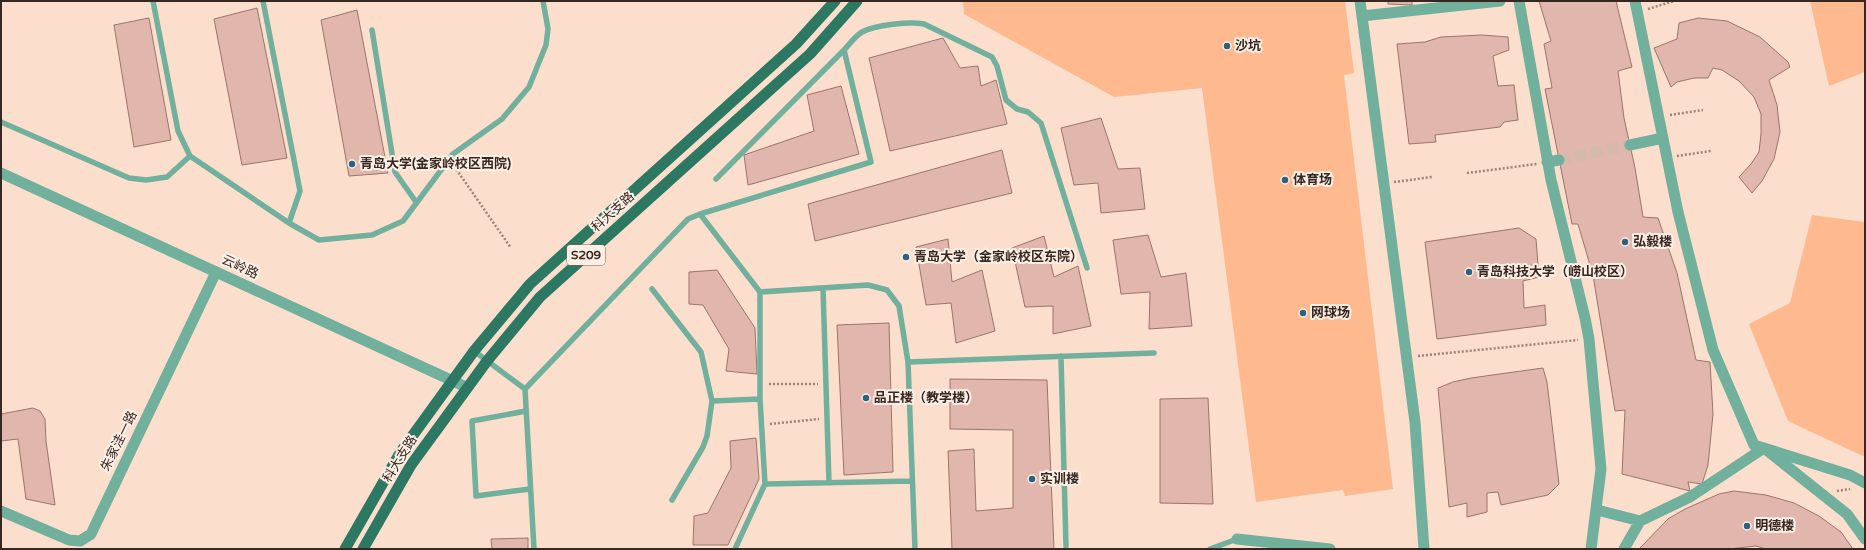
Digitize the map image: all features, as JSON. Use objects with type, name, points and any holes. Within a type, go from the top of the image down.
[{"type":"main road","name":"科大支路","points":[[345,549],[400,453],[474,351],[530,284],[796,44],[835,1]]},
{"type":"main road","name":"科大支路","points":[[363,549],[411,465],[466,387],[540,297],[810,54],[857,1]]},
{"type":"street","points":[[1360,1],[1415,422],[1424,549]]},
{"type":"street","points":[[1362,16],[1500,1]]},
{"type":"street","points":[[1519,1],[1547,162],[1589,339],[1601,469],[1591,549]]},
{"type":"street","points":[[1636,6],[1667,158],[1713,350],[1754,446],[1850,475],[1861,485]]},
{"type":"street","points":[[1630,145],[1663,138]]},
{"type":"street","points":[[1547,162],[1559,160]]},
{"type":"street","name":"云岭路","points":[[1,174],[466,387]]},
{"type":"street","name":"朱家洼一路","points":[[1,511],[69,540],[80,541],[90,534],[216,272]]},
{"type":"street","points":[[1764,448],[1847,514],[1865,539]]},
{"type":"street","points":[[1624,549],[1640,521],[1690,497],[1764,448]]},
{"type":"street","points":[[1597,510],[1640,521]]},
{"type":"street","points":[[1237,539],[1330,549]]},
{"type":"lane","points":[[152,1],[178,131],[190,156],[289,223],[319,240],[372,235],[403,221],[453,154],[502,119],[529,87],[546,45],[548,28],[544,1]]},
{"type":"lane","points":[[263,1],[300,191],[289,223]]},
{"type":"lane","points":[[716,179],[860,33],[868,29],[916,22],[924,24],[992,57],[997,66],[1006,100],[1017,109],[1028,112],[1041,123],[1086,268]]},
{"type":"lane","points":[[372,30],[395,172],[416,202]]},
{"type":"lane","points":[[524,389],[688,219],[700,214],[871,162],[844,50]]},
{"type":"lane","points":[[1,122],[129,178],[146,180],[167,177],[190,156]]},
{"type":"lane","points":[[700,214],[760,292],[760,399],[765,484],[735,549]]},
{"type":"lane","points":[[760,292],[868,285],[887,290],[899,306],[908,362],[915,549]]},
{"type":"lane","points":[[823,288],[829,483]]},
{"type":"lane","points":[[652,289],[701,352],[712,401],[707,436],[704,446],[672,500]]},
{"type":"lane","points":[[474,351],[524,389],[534,549]]},
{"type":"lane","points":[[908,362],[1154,353]]},
{"type":"lane","points":[[1061,356],[1066,546]]},
{"type":"lane","points":[[712,401],[760,399]]},
{"type":"lane","points":[[526,411],[472,421],[472,428],[476,496],[530,489]]},
{"type":"lane","points":[[765,484],[912,481]]},
{"type":"lane","points":[[1210,549],[1237,539]]},
{"type":"path","points":[[1636,6],[1674,1]]},
{"type":"path","points":[[1658,117],[1703,110]]},
{"type":"path","points":[[1667,158],[1711,151]]},
{"type":"path","points":[[449,159],[510,248]]},
{"type":"path","points":[[1468,173],[1547,162]]},
{"type":"path","points":[[1384,184],[1432,177]]},
{"type":"path","points":[[1407,356],[1589,339]]},
{"type":"path","points":[[760,384],[826,384]]},
{"type":"path","points":[[762,425],[827,418]]},
{"type":"path","points":[[1821,494],[1861,485]]},
{"type":"shaded area","name":"体育场","points":[[963,1],[1345,1],[1354,73],[1344,75],[1393,489],[1345,496],[1343,490],[1256,502],[1202,88],[1114,97],[964,14]]},
{"type":"shaded area","points":[[1810,1],[1865,1],[1865,72],[1829,86]]},
{"type":"shaded area","points":[[1812,215],[1865,222],[1865,457],[1788,421],[1749,324],[1790,303]]},
{"type":"building","points":[[1388,1],[1412,1],[1412,5],[1388,4]]},
{"type":"building","name":"弘毅楼","points":[[1539,1],[1616,1],[1632,67],[1618,71],[1624,118],[1635,168],[1643,217],[1658,218],[1677,273],[1696,360],[1710,362],[1713,414],[1708,465],[1702,484],[1688,482],[1690,491],[1622,474],[1625,410],[1615,411],[1593,275],[1578,224],[1572,224],[1545,89],[1552,88],[1544,44],[1551,41]]},
{"type":"building","points":[[257,8],[287,158],[242,165],[214,19]]},
{"type":"building","points":[[357,10],[388,173],[349,176],[321,20]]},
{"type":"building","points":[[149,18],[171,140],[134,147],[114,25]]},
{"type":"building","points":[[1698,18],[1727,21],[1760,37],[1788,62],[1790,67],[1769,80],[1777,105],[1780,132],[1774,159],[1762,181],[1752,193],[1739,177],[1751,164],[1759,152],[1761,114],[1754,97],[1739,81],[1722,70],[1713,68],[1708,78],[1694,78],[1677,82],[1671,87],[1654,48],[1677,39],[1679,23]]},
{"type":"building","points":[[1482,35],[1508,37],[1509,50],[1493,56],[1498,86],[1514,85],[1518,120],[1504,122],[1500,127],[1435,135],[1436,142],[1409,144],[1397,44],[1425,42],[1441,37]]},
{"type":"building","points":[[943,38],[960,68],[978,66],[981,86],[996,80],[1007,124],[890,151],[869,58]]},
{"type":"building","points":[[841,86],[859,154],[748,185],[744,155],[814,131],[807,95]]},
{"type":"building","points":[[1101,118],[1118,169],[1140,168],[1145,209],[1101,213],[1098,183],[1074,185],[1061,128]]},
{"type":"building","points":[[1002,150],[1012,193],[815,241],[808,204]]},
{"type":"building","points":[[1519,228],[1536,239],[1539,277],[1523,281],[1524,308],[1545,305],[1546,325],[1437,339],[1425,242]]},
{"type":"building","points":[[1148,235],[1161,277],[1186,273],[1192,326],[1149,329],[1150,292],[1121,294],[1113,240]]},
{"type":"building","points":[[1044,236],[1054,277],[1078,266],[1091,326],[1053,334],[1053,306],[1025,307],[1012,248]]},
{"type":"building","points":[[948,239],[952,282],[982,270],[995,331],[956,343],[951,303],[926,305],[916,247]]},
{"type":"building","points":[[717,270],[755,328],[757,374],[726,371],[729,349],[703,305],[689,304],[689,272]]},
{"type":"building","name":"品正楼（教学楼）","points":[[889,323],[893,472],[844,475],[837,325]]},
{"type":"building","points":[[1543,368],[1547,382],[1559,484],[1548,495],[1501,505],[1498,492],[1487,493],[1487,512],[1467,517],[1467,503],[1449,507],[1438,388],[1453,382],[1471,378]]},
{"type":"building","name":"实训楼","points":[[950,379],[1047,380],[1054,549],[952,549],[948,451],[974,449],[976,511],[1013,508],[1013,430],[950,429]]},
{"type":"building","points":[[1208,398],[1213,504],[1160,503],[1160,399]]},
{"type":"building","points":[[33,408],[40,411],[45,419],[46,441],[55,505],[26,499],[18,439],[1,441],[1,414]]},
{"type":"building","points":[[756,438],[759,479],[728,545],[693,545],[694,516],[708,513],[731,468],[730,441]]},
{"type":"building","name":"明德楼","points":[[1734,491],[1766,495],[1794,503],[1819,516],[1841,532],[1853,549],[1766,549],[1756,546],[1729,549],[1639,549],[1668,519],[1685,509],[1719,494]]},
{"type":"building","points":[[528,538],[528,549],[492,549],[491,539]]},
{"type":"tunnel","points":[[1559,160],[1630,145]]},
{"type":"place","name":"沙坑","points":[[1227,46]]},
{"type":"place","name":"青岛大学(金家岭校区西院)","points":[[352,164]]},
{"type":"place","name":"体育场","points":[[1285,180]]},
{"type":"place","name":"弘毅楼","points":[[1625,242]]},
{"type":"place","name":"青岛大学（金家岭校区东院）","points":[[906,257]]},
{"type":"place","name":"青岛科技大学（崂山校区）","points":[[1469,272]]},
{"type":"place","name":"网球场","points":[[1303,313]]},
{"type":"place","name":"品正楼（教学楼）","points":[[866,398]]},
{"type":"place","name":"实训楼","points":[[1032,479]]},
{"type":"place","name":"明德楼","points":[[1747,526]]}]
